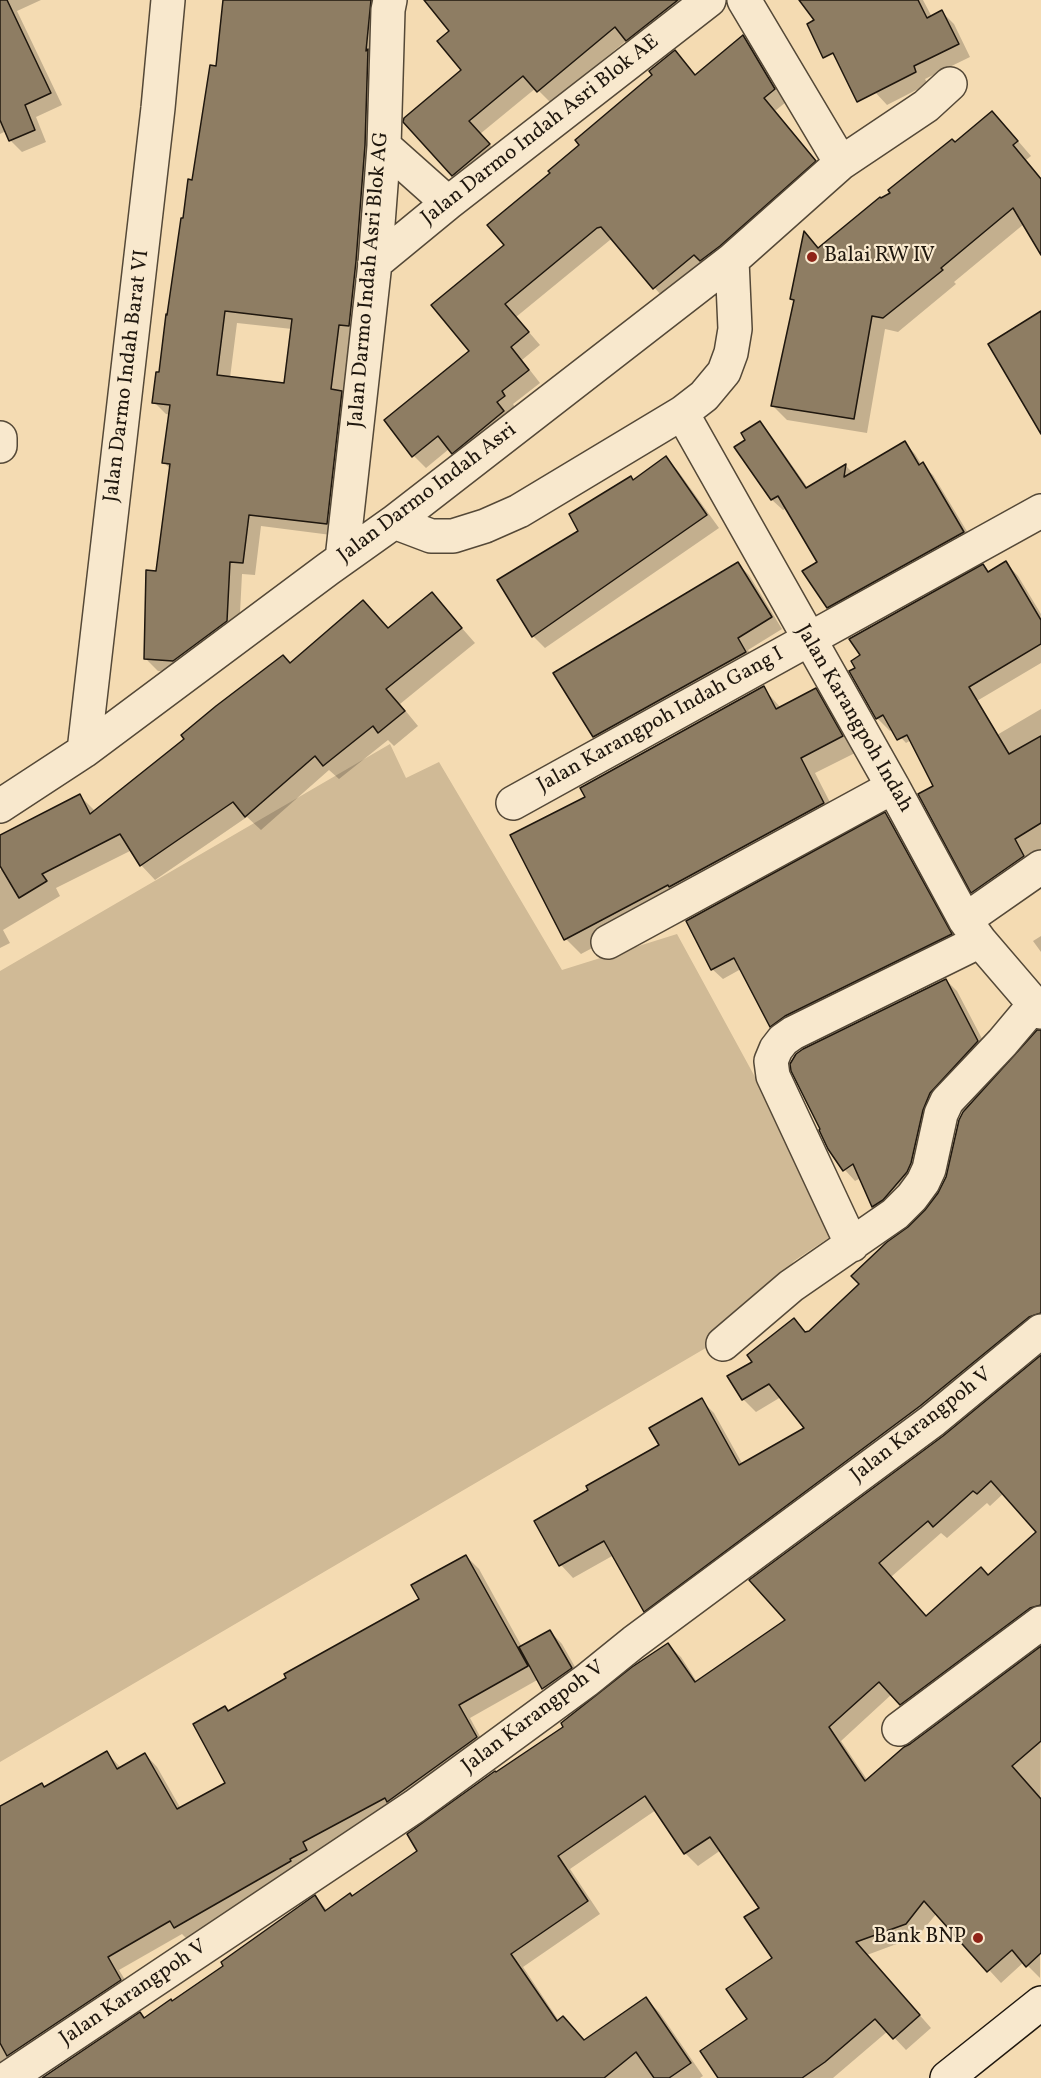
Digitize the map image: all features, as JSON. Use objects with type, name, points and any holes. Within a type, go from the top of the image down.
[{"type":"street","name":"Jalan Darmo Indah Barat VI","points":[[84,751],[158,108],[168,0]]},
{"type":"street","name":"Jalan Darmo Indah Asri Blok AG","points":[[342,559],[375,263],[384,146],[390,0]]},
{"type":"street","name":"Jalan Darmo Indah Asri Blok AE","points":[[375,263],[448,203],[709,0]]},
{"type":"street","points":[[744,0],[841,163]]},
{"type":"street","name":"Jalan Darmo Indah Asri","points":[[0,806],[84,751],[394,522],[732,260],[841,163],[926,106],[950,84]]},
{"type":"street","points":[[384,146],[448,203]]},
{"type":"street","points":[[394,522],[431,536],[453,536],[485,526],[519,511],[682,413],[704,396],[724,372],[731,353],[735,328],[732,260]]},
{"type":"street","name":"Jalan Karangpoh Indah","points":[[682,413],[973,931],[1037,1009]]},
{"type":"street","points":[[0,438],[0,446]]},
{"type":"street","name":"Jalan Karangpoh Indah Gang I","points":[[513,803],[1041,511]]},
{"type":"street","points":[[608,942],[893,788]]},
{"type":"street","points":[[852,1245],[772,1076],[771,1061],[774,1055],[783,1040],[793,1033],[973,931],[1041,867]]},
{"type":"street","points":[[723,1344],[791,1286],[895,1214],[918,1189],[929,1169],[941,1114],[947,1101],[1037,1009]]},
{"type":"street","name":"Jalan Karangpoh V","points":[[8,2078],[416,1806],[932,1421],[1041,1331]]},
{"type":"street","points":[[899,1729],[1041,1623]]},
{"type":"street","points":[[947,2078],[1041,2003]]},
{"type":"shaded area","points":[[390,744],[406,778],[439,762],[562,970],[677,934],[839,1231],[794,1261],[733,1332],[0,1762],[0,971]]},
{"type":"building","points":[[0,0],[7,0],[51,93],[25,105],[35,130],[9,141],[0,120]]},
{"type":"building","points":[[223,0],[371,0],[366,51],[368,49],[365,145],[356,261],[349,326],[339,325],[331,389],[342,391],[327,524],[249,515],[243,563],[230,562],[227,621],[173,661],[144,659],[146,570],[156,571],[170,464],[162,463],[170,405],[152,403],[156,372],[159,372],[188,179],[192,180],[210,65],[216,66]],"holes":[[[225,311],[292,319],[284,383],[217,375]]]},
{"type":"building","points":[[424,0],[678,0],[626,41],[615,27],[537,92],[523,76],[469,121],[490,144],[452,176],[403,122],[404,118],[461,70],[437,41],[449,31]]},
{"type":"building","points":[[799,0],[918,0],[927,18],[942,10],[959,44],[914,66],[916,72],[857,102],[833,53],[823,58],[807,24],[814,20]]},
{"type":"building","points":[[743,35],[775,89],[764,98],[816,161],[720,246],[700,261],[694,255],[653,289],[601,227],[597,228],[505,304],[529,332],[511,347],[529,370],[502,391],[505,396],[497,402],[504,411],[452,454],[438,436],[412,457],[384,420],[469,351],[431,305],[504,245],[487,225],[550,173],[548,171],[579,145],[575,140],[652,75],[649,71],[675,50],[695,75]]},
{"type":"building","points":[[992,111],[1018,141],[1013,145],[1041,179],[1041,255],[1013,208],[941,268],[943,270],[883,318],[872,316],[854,419],[771,406],[794,300],[790,299],[804,231],[818,248],[880,197],[890,193],[888,190],[952,139],[955,142]]},
{"type":"building","points":[[1041,311],[1041,434],[988,344]]},
{"type":"building","points":[[760,421],[806,488],[846,464],[844,477],[905,441],[919,465],[923,462],[964,532],[827,608],[802,571],[817,562],[778,496],[771,500],[734,447],[745,440],[741,433]]},
{"type":"building","points":[[666,456],[707,515],[532,637],[497,580],[578,531],[569,514],[631,476],[633,480]]},
{"type":"building","points":[[1006,561],[1041,620],[1041,644],[969,687],[1009,754],[1041,736],[1041,823],[1015,839],[1024,856],[971,893],[918,794],[933,786],[907,735],[897,740],[883,715],[876,719],[849,671],[855,668],[851,661],[860,655],[849,639],[983,564],[988,572]]},
{"type":"building","points":[[738,562],[772,617],[738,638],[746,652],[593,737],[553,673]]},
{"type":"building","points":[[432,592],[462,628],[386,689],[405,711],[378,733],[373,726],[323,766],[315,756],[245,817],[233,802],[140,866],[120,834],[42,874],[47,881],[19,898],[0,866],[0,835],[80,794],[90,814],[184,739],[181,735],[216,706],[283,655],[290,663],[363,600],[388,628]]},
{"type":"building","points":[[764,686],[776,709],[816,688],[843,736],[801,758],[824,803],[669,887],[668,885],[564,940],[510,835],[585,797],[580,788]]},
{"type":"building","points":[[885,812],[952,934],[785,1016],[770,1027],[734,958],[711,970],[686,921]]},
{"type":"building","points":[[946,979],[978,1041],[930,1093],[923,1110],[907,1172],[883,1200],[872,1207],[853,1164],[843,1171],[828,1149],[791,1071],[790,1064],[796,1054],[803,1049]]},
{"type":"building","points":[[1037,1030],[1041,1030],[1041,1313],[1029,1317],[920,1406],[644,1612],[604,1541],[559,1566],[534,1521],[588,1490],[586,1486],[659,1445],[649,1428],[702,1398],[739,1465],[804,1428],[769,1384],[742,1400],[727,1376],[752,1362],[747,1355],[794,1318],[805,1332],[809,1331],[859,1284],[851,1276],[887,1242],[908,1227],[938,1193],[946,1177],[959,1120],[963,1112]]},
{"type":"building","points":[[1041,1355],[1041,1605],[1030,1608],[900,1705],[879,1682],[829,1727],[865,1781],[904,1747],[1041,1646],[1041,1741],[1012,1766],[1041,1799],[1041,1953],[1026,1967],[1012,1950],[987,1972],[924,1901],[906,1924],[856,1942],[920,2015],[893,2039],[875,2019],[825,2062],[802,2078],[718,2078],[700,2051],[747,2019],[726,1989],[772,1958],[744,1917],[759,1908],[710,1837],[684,1854],[645,1796],[558,1856],[588,1901],[511,1954],[557,2021],[563,2016],[584,2040],[646,1997],[691,2063],[669,2078],[654,2078],[636,2052],[604,2078],[42,2078],[140,2012],[144,2018],[171,1999],[172,2001],[223,1966],[221,1962],[315,1895],[325,1911],[350,1893],[352,1896],[417,1851],[407,1834],[495,1771],[563,1727],[561,1723],[632,1667],[668,1643],[695,1682],[785,1620],[749,1580],[943,1436]],"holes":[[[991,1481],[1036,1532],[988,1575],[981,1567],[926,1616],[879,1563],[928,1521],[933,1527],[973,1491],[977,1494]]]},
{"type":"building","points":[[466,1555],[528,1666],[459,1705],[477,1737],[387,1802],[385,1798],[303,1842],[307,1850],[290,1859],[291,1861],[174,1928],[170,1921],[108,1957],[121,1980],[7,2056],[0,2043],[0,1806],[42,1783],[44,1787],[107,1751],[117,1769],[145,1753],[177,1809],[225,1783],[193,1724],[225,1706],[228,1711],[286,1678],[284,1674],[419,1599],[411,1585]]},
{"type":"building","points":[[550,1630],[572,1668],[542,1689],[519,1647]]},
{"type":"place","name":"Balai RW IV","points":[[812,257]]},
{"type":"place","name":"Bank BNP","points":[[978,1938]]}]
